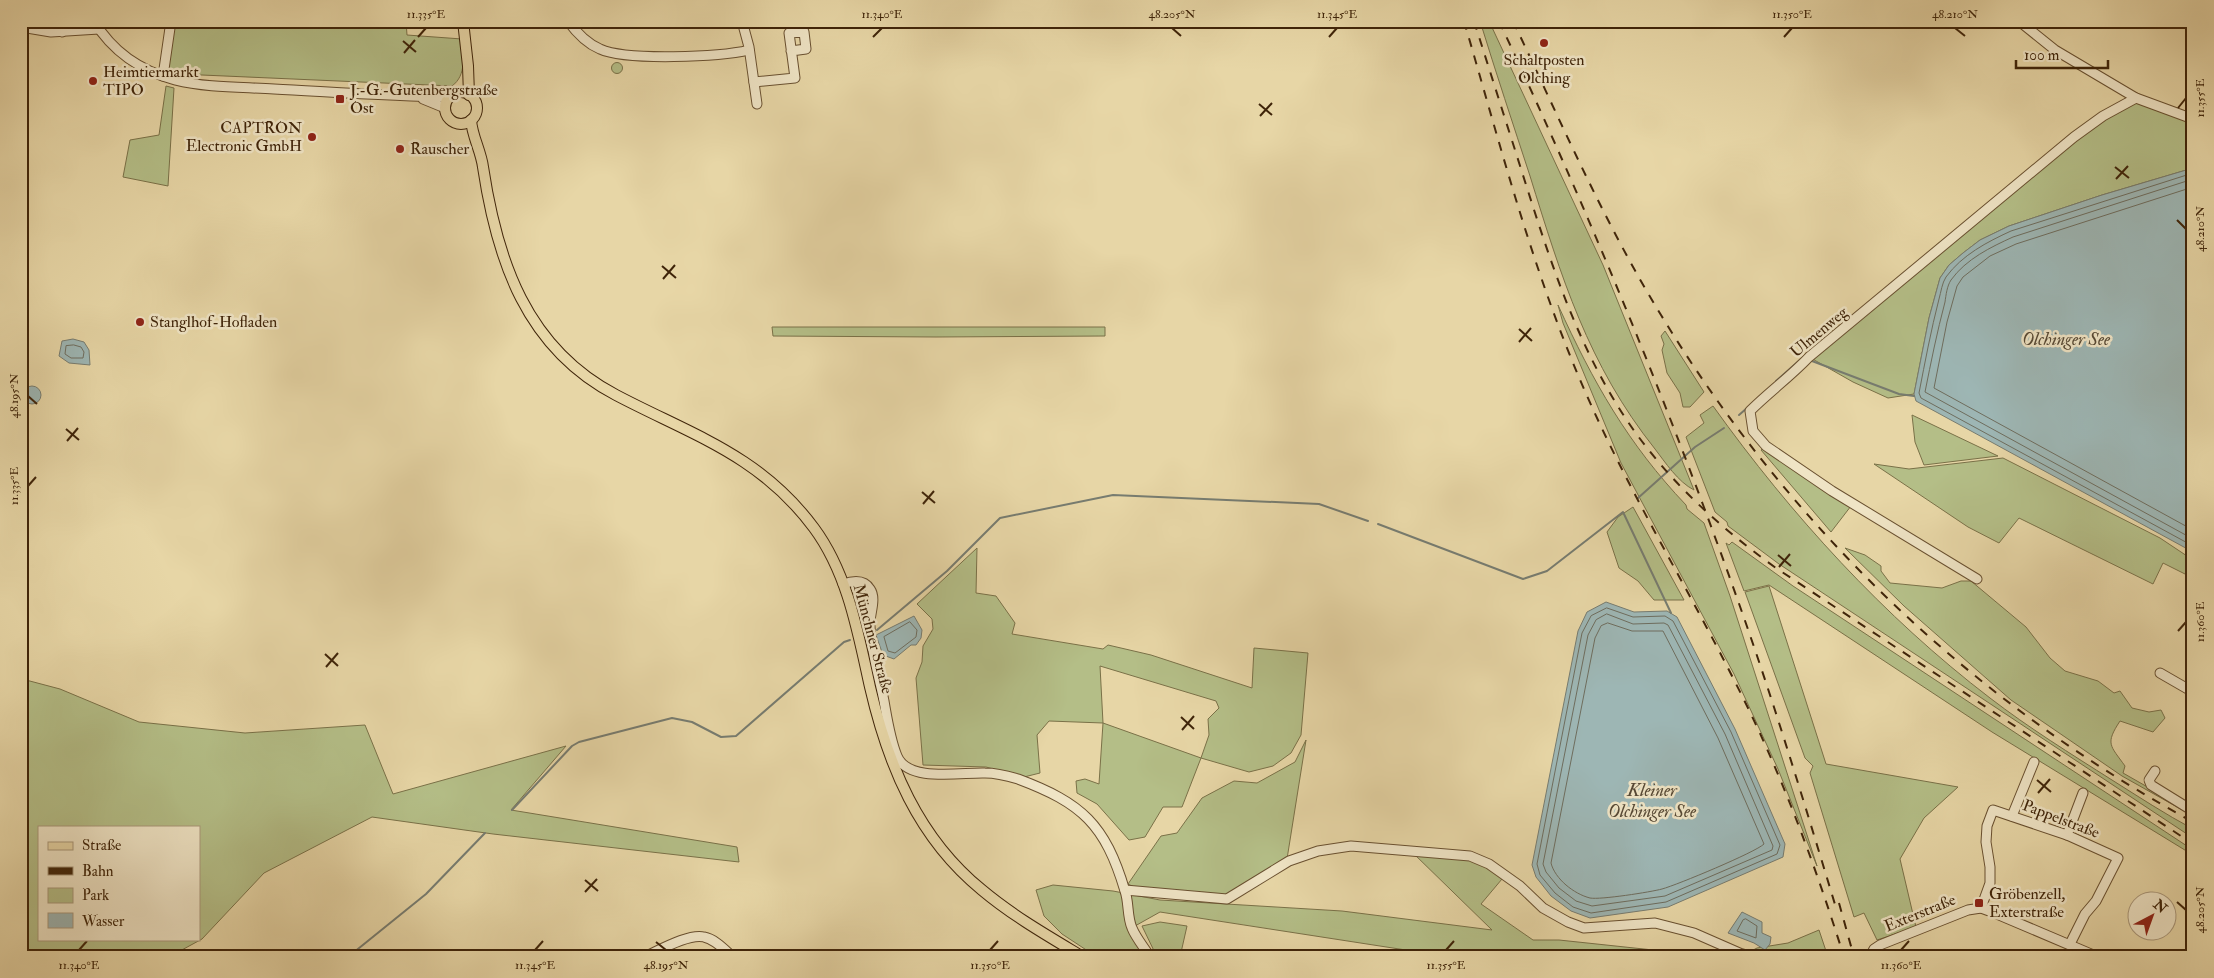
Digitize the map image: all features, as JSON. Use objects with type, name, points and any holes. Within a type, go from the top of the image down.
[{"type":"main road","points":[[463,21],[468,66],[469,95],[476,108],[466,122],[450,119],[445,108],[468,66]]},
{"type":"main road","points":[[453,95],[469,95]]},
{"type":"main road","name":"Münchner Straße","points":[[466,122],[484,176],[498,243],[508,272],[526,308],[549,341],[572,364],[602,387],[727,450],[768,478],[789,497],[816,531],[843,584],[855,620],[886,749],[902,786],[924,825],[942,850],[980,889],[1008,910],[1083,957]]},
{"type":"street","points":[[62,32],[75,21]]},
{"type":"street","points":[[163,76],[171,21]]},
{"type":"street","points":[[568,21],[591,44],[601,50],[621,55],[718,55],[750,50]]},
{"type":"street","points":[[742,21],[750,50],[757,104]]},
{"type":"street","points":[[2019,21],[2055,50],[2136,98],[2193,119]]},
{"type":"street","points":[[21,27],[44,32],[62,32],[96,25],[118,52],[144,68],[163,76],[198,84],[418,97],[453,95]]},
{"type":"street","points":[[754,82],[795,78],[791,51]]},
{"type":"street","points":[[418,97],[445,108]]},
{"type":"street","name":"Ulmenweg","points":[[1977,579],[1832,491],[1766,446],[1753,431],[1750,411],[1793,374],[1809,357],[2074,137],[2103,116],[2136,98]]},
{"type":"street","points":[[843,584],[864,583],[872,591],[871,641],[896,756],[900,762],[914,771],[928,774],[985,773],[1015,778],[1067,802],[1089,818],[1109,845],[1125,890],[1131,927],[1150,957]]},
{"type":"street","points":[[2160,673],[2193,692]]},
{"type":"street","points":[[2012,816],[2034,762]]},
{"type":"street","points":[[2155,771],[2150,780],[2150,785],[2193,811]]},
{"type":"street","points":[[2067,835],[2083,793]]},
{"type":"street","name":"Pappelstraße","points":[[1981,908],[1990,882],[1986,842],[1987,826],[1993,810],[2067,835],[2118,858],[2096,901],[2085,914],[2070,944]]},
{"type":"street","points":[[1125,890],[1226,899],[1289,860],[1318,851],[1351,846],[1470,856],[1489,864],[1520,886],[1543,908],[1568,922],[1584,928],[1655,923],[1694,933],[1742,954],[1756,957]]},
{"type":"street","name":"Exterstraße","points":[[1870,957],[1874,949],[1880,945],[1968,910],[1981,908],[2098,957]]},
{"type":"street","points":[[644,957],[688,938],[702,936],[713,941],[733,957]]},
{"type":"green space","points":[[175,21],[406,21],[407,35],[462,39],[462,71],[452,86],[179,74],[168,69]]},
{"type":"green space","points":[[1480,21],[1489,21],[1603,265],[1694,490],[1683,482],[1663,460],[1632,417],[1594,352],[1553,249]]},
{"type":"green space","points":[[615,63],[619,63],[622,68],[621,72],[615,73],[612,70],[612,66]]},
{"type":"green space","points":[[166,86],[174,88],[168,186],[123,177],[130,140],[159,135]]},
{"type":"green space","points":[[2136,98],[2193,119],[2193,168],[2102,195],[2009,226],[1980,240],[1963,253],[1949,265],[1940,278],[1929,318],[1914,394],[1888,398],[1853,382],[1809,357],[2074,137]]},
{"type":"green space","points":[[1558,305],[1599,386],[1629,435],[1646,459],[1686,505],[1687,509],[1704,523],[1730,596],[1817,866],[1778,769],[1734,674],[1621,463],[1563,323]]},
{"type":"green space","points":[[772,327],[1105,327],[1105,336],[773,336]]},
{"type":"green space","points":[[1665,331],[1704,392],[1690,407],[1683,407],[1680,393],[1667,373],[1662,350],[1664,344],[1661,336]]},
{"type":"green space","points":[[1713,406],[1743,447],[1807,525],[1876,599],[1913,634],[1951,667],[2020,720],[2132,793],[2193,829],[2193,838],[1779,564],[1728,526],[1727,522],[1715,512],[1686,437],[1704,423],[1700,415]]},
{"type":"green space","points":[[1912,415],[1998,456],[1924,465],[1915,442]]},
{"type":"green space","points":[[1764,448],[1851,506],[1831,532],[1761,450]]},
{"type":"green space","points":[[2003,458],[2160,538],[2193,560],[2193,578],[2163,563],[2153,584],[2019,518],[1999,543],[1968,527],[1874,464],[1909,469]]},
{"type":"green space","points":[[1633,507],[1684,600],[1654,600],[1638,581],[1619,568],[1607,532],[1618,517]]},
{"type":"green space","points":[[1732,542],[1793,586],[2193,850],[2193,855],[1992,732],[1769,585],[1744,591],[1726,543],[1729,545]]},
{"type":"green space","points":[[977,548],[976,593],[996,596],[1015,623],[1012,634],[1103,649],[1108,645],[1151,655],[1252,688],[1254,648],[1308,653],[1301,735],[1291,753],[1273,766],[1249,772],[1201,758],[1209,735],[1208,719],[1219,708],[1216,701],[1100,666],[1103,723],[1049,721],[1037,735],[1040,773],[1024,777],[986,767],[923,765],[916,678],[922,662],[923,646],[933,629],[932,619],[917,604]]},
{"type":"green space","points":[[1845,548],[1865,555],[1881,566],[1881,571],[1890,583],[1942,588],[1961,581],[1971,581],[2026,627],[2050,658],[2065,671],[2098,681],[2114,693],[2120,691],[2132,708],[2149,712],[2161,710],[2165,718],[2153,732],[2120,721],[2112,735],[2111,744],[2125,766],[2123,773],[2193,813],[2193,816],[2122,776],[2011,700],[1904,606]]},
{"type":"green space","points":[[1769,586],[1826,764],[1958,787],[1924,818],[1900,859],[1916,927],[1877,940],[1864,913],[1854,917],[1810,773],[1813,766],[1805,758],[1745,592]]},
{"type":"green space","points":[[26,680],[60,689],[139,722],[245,733],[365,725],[393,794],[566,746],[511,810],[737,847],[739,862],[493,834],[372,817],[264,873],[202,939],[169,957],[21,957],[21,681]]},
{"type":"green space","points":[[1103,723],[1201,758],[1182,807],[1163,807],[1145,837],[1129,840],[1097,804],[1077,793],[1076,781],[1085,779],[1099,784]]},
{"type":"green space","points":[[1306,740],[1287,859],[1226,897],[1134,887],[1128,884],[1161,836],[1177,833],[1202,798],[1234,781],[1257,783],[1295,762]]},
{"type":"green space","points":[[1413,853],[1477,858],[1502,879],[1481,904],[1533,940],[1559,940],[1719,957],[1451,957],[1160,912],[1135,926],[1151,957],[1097,957],[1062,934],[1044,916],[1036,890],[1053,885],[1113,891],[1160,900],[1342,911],[1492,930]]},
{"type":"green space","points":[[1160,922],[1187,926],[1180,957],[1157,957],[1142,926]]},
{"type":"green space","points":[[1819,930],[1828,957],[1740,957],[1757,948],[1788,943]]},
{"type":"water","name":"Olchinger See","points":[[2193,168],[2193,552],[1916,401],[1914,394],[1929,318],[1940,278],[1949,265],[1963,253],[1980,240],[2009,226],[2102,195]]},
{"type":"water","points":[[73,339],[84,342],[89,350],[90,365],[69,363],[59,356],[62,341]]},
{"type":"water","points":[[32,386],[38,389],[41,395],[38,401],[32,404],[26,401],[23,395],[26,389]]},
{"type":"water","name":"Kleiner Olchinger See","points":[[1606,602],[1634,612],[1667,611],[1677,617],[1735,729],[1785,844],[1783,857],[1668,907],[1590,918],[1571,911],[1551,896],[1536,877],[1532,865],[1578,631],[1587,612]]},
{"type":"water","points":[[914,616],[922,630],[921,638],[916,645],[911,645],[894,659],[883,655],[876,635]]},
{"type":"water","points":[[1742,912],[1762,922],[1762,933],[1771,937],[1770,944],[1765,950],[1754,943],[1728,933]]},
{"type":"waterway","points":[[1776,381],[1801,359]]},
{"type":"waterway","points":[[1812,361],[1899,394],[1914,396]]},
{"type":"waterway","points":[[1739,415],[1747,408]]},
{"type":"waterway","points":[[1638,498],[1695,447],[1724,428]]},
{"type":"waterway","points":[[877,630],[947,571],[1000,518],[1113,495],[1319,504],[1368,521]]},
{"type":"waterway","points":[[1378,524],[1523,579],[1547,571],[1623,512],[1671,613]]},
{"type":"waterway","points":[[512,810],[572,746],[579,742],[672,718],[692,722],[721,737],[736,736],[844,642],[850,640]]},
{"type":"waterway","points":[[348,957],[426,894],[485,833]]},
{"type":"railway","points":[[1464,21],[1521,217],[1572,360],[1625,476],[1715,644],[1766,746],[1808,850],[1844,957]]},
{"type":"railway","points":[[1474,21],[1538,223],[1572,316],[1600,376],[1635,432],[1666,471],[1718,522],[1776,568],[2193,844]]},
{"type":"railway","points":[[1499,21],[1566,167],[1659,389],[1688,464],[1756,652],[1837,911]]},
{"type":"railway","points":[[1513,21],[1583,170],[1640,280],[1712,393],[1768,468],[1828,538],[1893,604],[1962,665],[2035,722],[2112,775],[2193,822]]},
{"type":"railway","points":[[1839,903],[1854,957]]},
{"type":"place","name":"Schaltposten Olching","points":[[1544,43]]},
{"type":"place","name":"Heimtiermarkt TIPO","points":[[93,81]]},
{"type":"place","name":"J.-G.-Gutenbergstraße Ost","points":[[340,99]]},
{"type":"place","name":"CAPTRON Electronic GmbH","points":[[312,137]]},
{"type":"place","name":"Rauscher","points":[[400,149]]},
{"type":"place","name":"Stanglhof-Hofladen","points":[[140,322]]},
{"type":"place","name":"Gröbenzell, Exterstraße","points":[[1979,903]]}]
